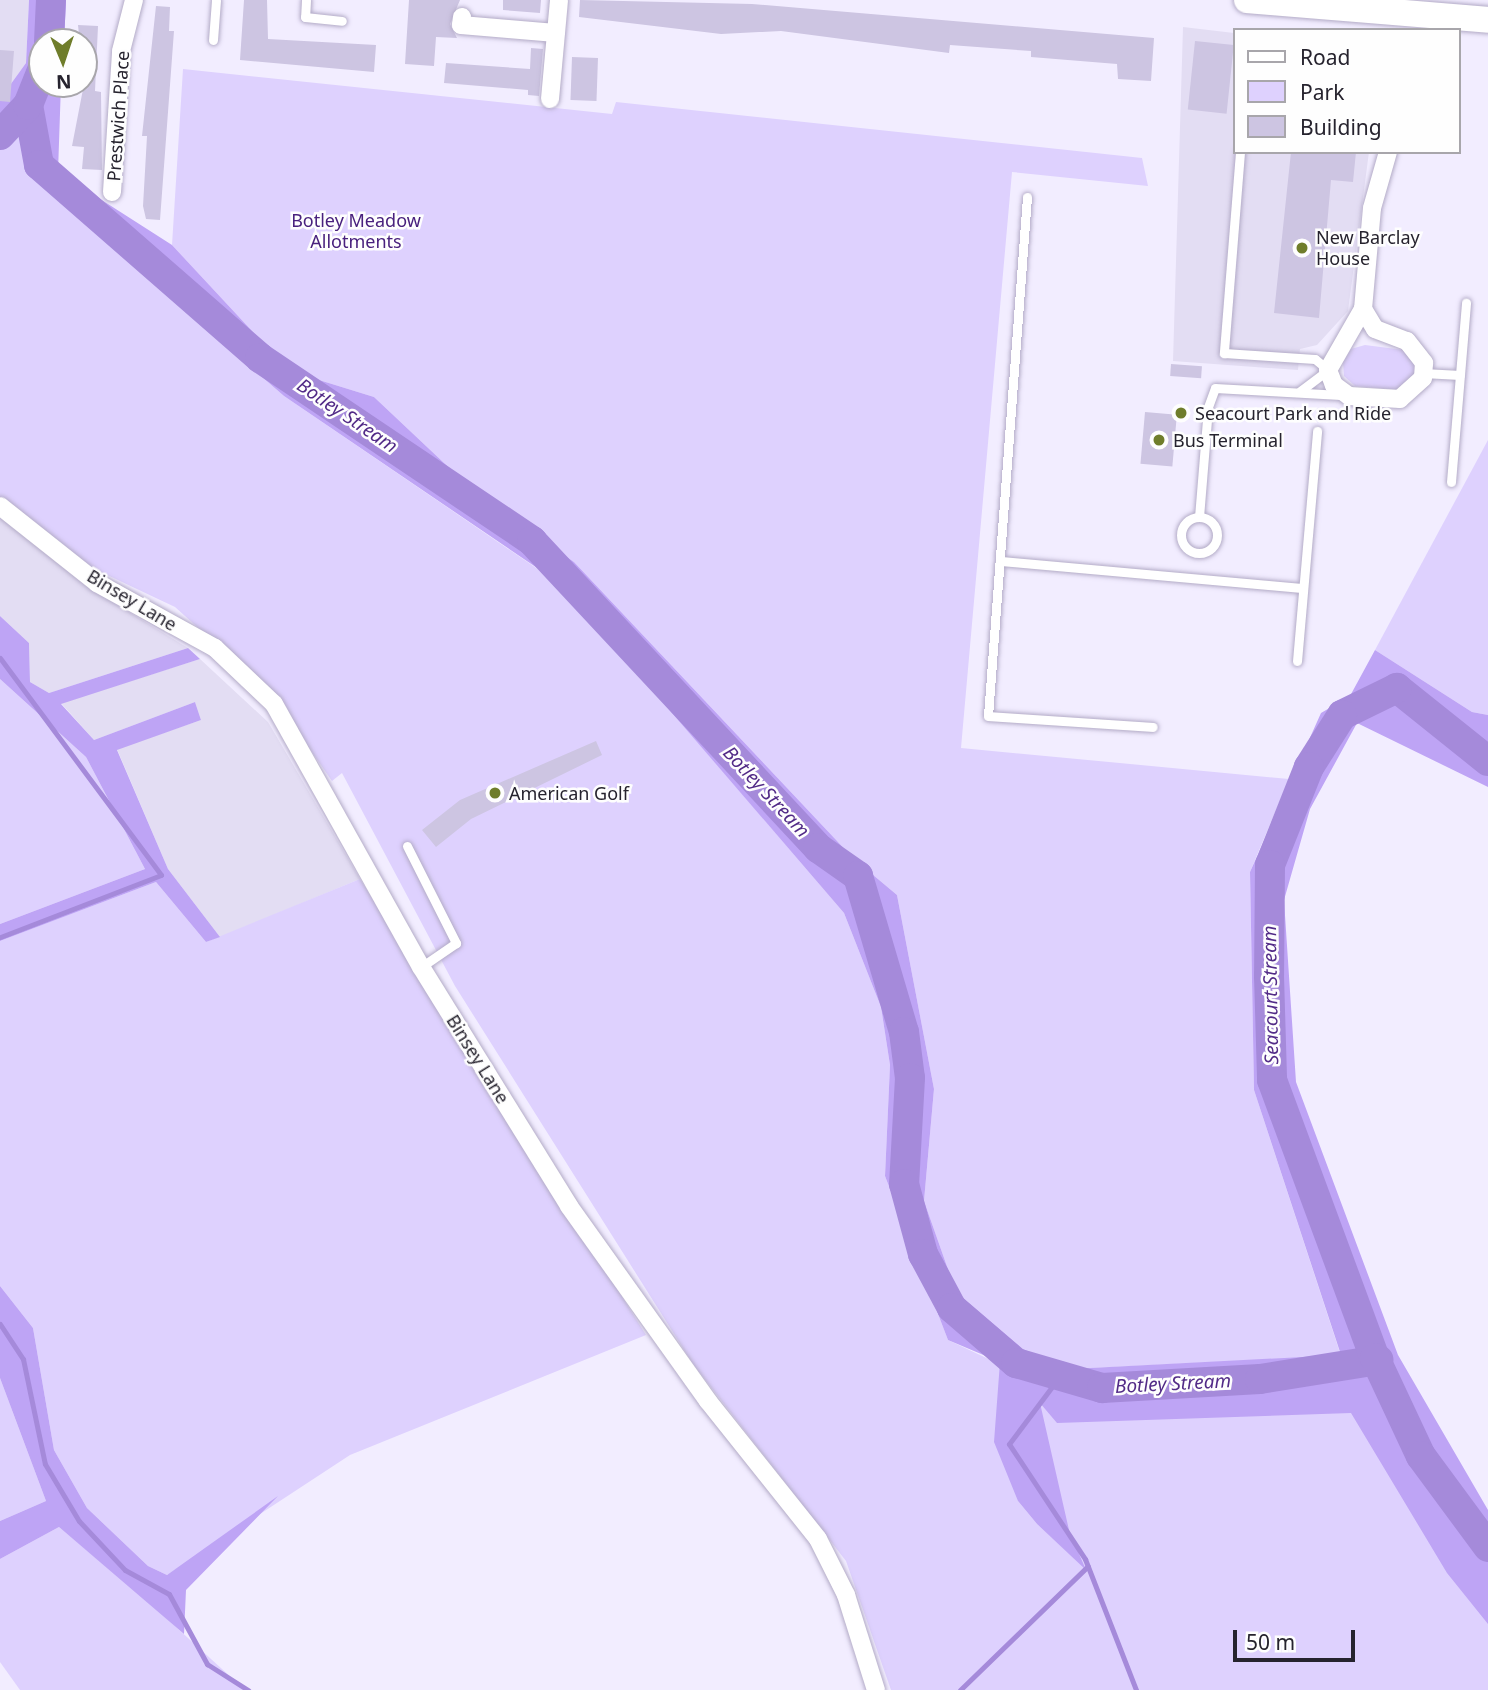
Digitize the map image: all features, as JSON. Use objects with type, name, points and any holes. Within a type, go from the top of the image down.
[{"type":"main road","points":[[1247,0],[1424,23],[1488,20]]},
{"type":"street","name":"Prestwich Place","points":[[112,192],[121,51],[134,0]]},
{"type":"street","points":[[550,99],[559,0]]},
{"type":"street","points":[[462,17],[461,25],[556,33]]},
{"type":"street","points":[[1363,309],[1375,329],[1418,352],[1423,373],[1413,391],[1399,399],[1349,396],[1334,385],[1328,370],[1363,309],[1372,208],[1387,154]]},
{"type":"street","name":"Binsey Lane","points":[[0,506],[97,583],[215,648],[274,704],[421,967],[569,1206],[708,1401],[818,1539],[846,1595],[876,1690]]},
{"type":"lane","points":[[213,40],[216,0]]},
{"type":"lane","points":[[306,0],[305,17],[342,21]]},
{"type":"lane","points":[[1240,154],[1224,353],[1315,359],[1328,370],[1300,391]]},
{"type":"lane","points":[[1027,197],[988,716],[1153,727]]},
{"type":"lane","points":[[1451,482],[1466,303]]},
{"type":"lane","points":[[1423,373],[1460,375]]},
{"type":"lane","points":[[1199,517],[1208,407],[1215,388],[1349,396]]},
{"type":"lane","points":[[1297,661],[1317,431]]},
{"type":"lane","points":[[1199,517],[1210,521],[1217,537],[1208,551],[1197,553],[1180,534],[1184,523],[1199,517]]},
{"type":"lane","points":[[1000,561],[1303,588]]},
{"type":"lane","points":[[407,846],[457,943],[421,967]]},
{"type":"shaded area","points":[[0,0],[29,0],[26,63],[0,99]]},
{"type":"shaded area","points":[[29,0],[66,0],[65,28],[28,28],[28,98],[61,98],[58,172],[172,245],[267,347],[319,380],[374,397],[478,495],[574,562],[854,859],[897,895],[934,1089],[924,1201],[956,1292],[1023,1349],[1071,1369],[1341,1355],[1254,1090],[1250,872],[1321,713],[1350,696],[1375,650],[1472,712],[1488,715],[1488,787],[1357,723],[1310,809],[1284,900],[1296,1082],[1398,1355],[1488,1510],[1488,1624],[1447,1573],[1351,1413],[1057,1423],[1040,1403],[1069,1530],[1086,1570],[1037,1524],[1018,1501],[994,1442],[1000,1362],[948,1340],[885,1176],[890,1065],[881,1007],[844,913],[550,571],[546,574],[284,396],[37,181],[19,136],[0,150],[0,99],[26,63]]},
{"type":"shaded area","points":[[1183,27],[1232,33],[1232,154],[1369,154],[1348,311],[1317,345],[1300,349],[1298,370],[1173,361]]},
{"type":"shaded area","points":[[0,517],[89,588],[188,648],[49,693],[30,682],[29,643],[0,616]]},
{"type":"shaded area","points":[[0,616],[29,643],[30,682],[49,693],[188,648],[200,659],[61,704],[94,740],[195,702],[201,720],[117,750],[168,869],[220,937],[206,942],[156,882],[0,941],[0,924],[145,869],[86,757],[0,679]]},
{"type":"shaded area","points":[[200,659],[268,722],[360,879],[220,937],[168,869],[117,749],[201,720],[195,702],[94,740],[61,703]]},
{"type":"shaded area","points":[[0,1286],[33,1328],[54,1450],[87,1508],[148,1566],[167,1575],[278,1496],[186,1590],[184,1634],[59,1527],[0,1559],[0,1521],[46,1501],[0,1378]]},
{"type":"green space","name":"Botley Meadow Allotments","points":[[183,69],[612,114],[616,102],[1142,158],[1148,186],[1012,172],[961,748],[1289,779],[1250,872],[1254,1090],[1341,1356],[1071,1369],[1023,1349],[956,1292],[924,1201],[934,1089],[897,895],[854,859],[574,562],[478,495],[374,397],[319,380],[267,347],[172,245]]},
{"type":"green space","points":[[18,135],[37,181],[284,396],[545,574],[550,570],[844,913],[881,1007],[890,1065],[885,1176],[948,1340],[1093,1408],[1357,1375],[1488,1609],[1488,1690],[891,1690],[846,1561],[693,1364],[455,986],[342,773],[332,781],[270,692],[175,607],[84,564],[0,499],[0,150]],"holes":[[[1018,1501],[1069,1530],[1085,1568],[1037,1524]]]},
{"type":"green space","points":[[1365,345],[1404,350],[1417,365],[1415,377],[1401,390],[1355,386],[1344,376],[1343,362],[1351,349]]},
{"type":"green space","points":[[1488,440],[1488,715],[1472,712],[1375,650]]},
{"type":"green space","points":[[0,679],[86,757],[145,869],[0,924]]},
{"type":"green space","points":[[360,879],[646,1335],[350,1455],[167,1575],[148,1566],[87,1508],[54,1450],[33,1328],[0,1286],[0,941],[156,882],[206,942]]},
{"type":"green space","points":[[0,1378],[46,1501],[0,1521]]},
{"type":"green space","points":[[59,1527],[154,1607],[245,1690],[20,1690],[0,1662],[0,1559]]},
{"type":"building","points":[[244,0],[267,0],[268,39],[376,45],[374,72],[240,60]]},
{"type":"building","points":[[409,0],[460,0],[450,24],[457,38],[436,37],[434,66],[405,64]]},
{"type":"building","points":[[503,0],[541,0],[540,13],[503,10]]},
{"type":"building","points":[[580,0],[752,4],[1154,38],[1151,81],[1118,79],[1117,64],[1031,57],[1031,51],[950,45],[949,53],[781,31],[721,34],[579,17]]},
{"type":"building","points":[[156,6],[170,7],[169,31],[174,31],[160,220],[146,219],[143,206],[147,136],[142,136]]},
{"type":"building","points":[[78,25],[98,26],[98,28],[78,28]]},
{"type":"building","points":[[1195,41],[1232,45],[1227,114],[1188,110]]},
{"type":"building","points":[[531,48],[543,49],[539,96],[528,95],[528,90],[444,83],[446,63],[530,69]]},
{"type":"building","points":[[0,50],[14,51],[10,102],[0,101]]},
{"type":"building","points":[[572,57],[598,58],[596,101],[570,100]]},
{"type":"building","points":[[98,92],[101,92],[102,170],[82,169],[84,147],[72,146],[81,98],[98,98]]},
{"type":"building","name":"New Barclay House","points":[[1291,154],[1356,154],[1353,182],[1331,180],[1319,318],[1274,313]]},
{"type":"building","points":[[1171,364],[1202,366],[1201,378],[1170,376]]},
{"type":"building","name":"Bus Terminal","points":[[1145,412],[1177,415],[1172,467],[1140,464]]},
{"type":"building","points":[[596,741],[602,755],[471,819],[436,847],[422,830],[460,800]]},
{"type":"waterway","points":[[50,28],[51,0]]},
{"type":"waterway","name":"Botley Stream","points":[[0,135],[28,105],[31,98]]},
{"type":"waterway","name":"Botley Stream","points":[[28,105],[39,165],[260,358],[532,541],[818,848],[858,876],[904,1032],[910,1078],[904,1184],[923,1254],[952,1308],[1016,1363],[1102,1388],[1260,1379],[1378,1360]]},
{"type":"waterway","points":[[0,658],[161,875],[0,937]]},
{"type":"waterway","name":"Seacourt Stream","points":[[1488,761],[1397,688],[1342,715],[1309,767],[1270,865],[1269,976],[1272,1080],[1375,1358],[1421,1456],[1488,1547]]},
{"type":"waterway","points":[[0,1324],[23,1359],[45,1464],[79,1521],[125,1570],[169,1594],[207,1664],[248,1690]]},
{"type":"waterway","points":[[1060,1376],[1009,1444],[1085,1559],[1136,1690]]},
{"type":"waterway","points":[[960,1690],[1088,1566]]},
{"type":"place","name":"New Barclay House","points":[[1302,248]]},
{"type":"place","name":"Seacourt Park and Ride","points":[[1181,413]]},
{"type":"place","name":"Bus Terminal","points":[[1159,440]]},
{"type":"place","name":"American Golf","points":[[495,793]]}]
